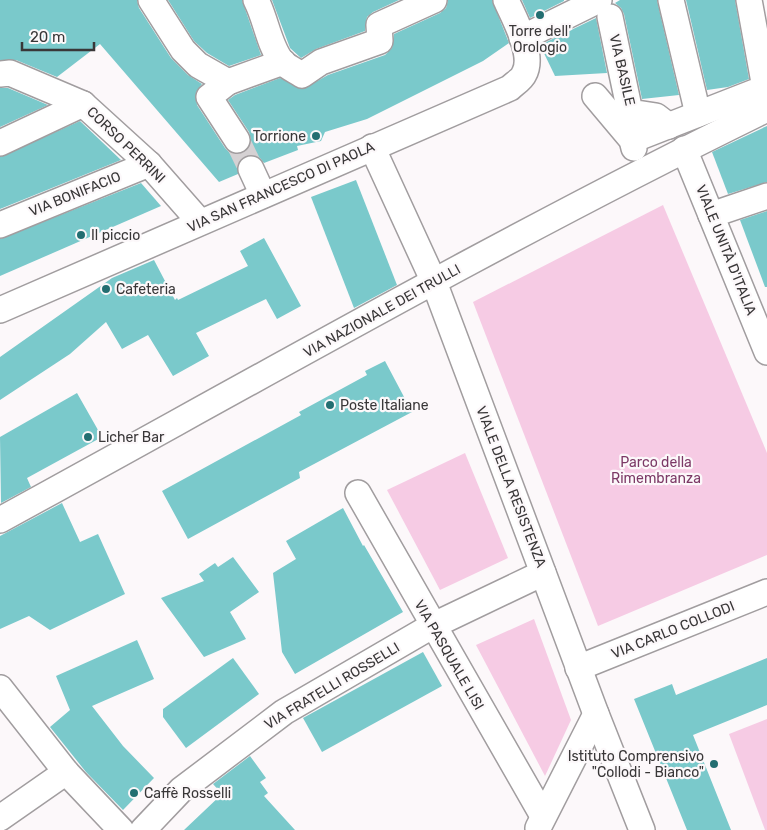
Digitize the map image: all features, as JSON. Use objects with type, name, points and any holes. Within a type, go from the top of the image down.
[{"type":"street","points":[[151,0],[182,50],[198,65],[228,82]]},
{"type":"street","points":[[256,0],[266,19],[270,38],[292,69]]},
{"type":"street","points":[[236,140],[209,97],[228,82],[321,62],[380,41],[379,25],[406,6],[434,0]]},
{"type":"street","name":"VIA SAN FRANCESCO DI PAOLA","points":[[1,306],[510,88],[524,74],[528,58],[506,0]]},
{"type":"street","points":[[671,0],[698,114]]},
{"type":"street","points":[[632,140],[698,114],[766,99],[749,0]]},
{"type":"street","points":[[522,38],[604,8]]},
{"type":"street","name":"VIA BASILE","points":[[604,8],[630,112],[656,116],[669,126]]},
{"type":"street","name":"CORSO PERRINI","points":[[3,67],[83,104],[149,164],[200,222]]},
{"type":"street","points":[[595,96],[632,140],[644,171]]},
{"type":"street","name":"VIA NAZIONALE DEI TRULLI","points":[[0,520],[434,282],[644,171],[766,99]]},
{"type":"street","points":[[0,143],[83,104]]},
{"type":"street","name":"VIALE DELLA RESISTENZA","points":[[372,147],[434,282],[578,668],[642,830]]},
{"type":"street","name":"VIALE UNITÀ D'ITALIA","points":[[684,149],[711,215],[757,298],[767,352]]},
{"type":"street","name":"VIA BONIFACIO","points":[[0,225],[149,164]]},
{"type":"street","points":[[251,169],[263,195]]},
{"type":"street","points":[[711,215],[767,196]]},
{"type":"street","name":"VIA PASQUALE LISI","points":[[358,493],[540,825]]},
{"type":"street","name":"VIA FRATELLI ROSSELLI","points":[[143,830],[181,790],[284,712],[432,626],[543,572]]},
{"type":"street","name":"VIA CARLO COLLODI","points":[[578,668],[767,592]]},
{"type":"street","points":[[0,689],[66,772],[121,830]]},
{"type":"street","points":[[540,825],[596,714]]},
{"type":"street","points":[[4,816],[66,772]]},
{"type":"green space","name":"Parco della Rimembranza","points":[[663,205],[767,453],[767,555],[598,626],[473,302]]},
{"type":"green space","points":[[465,453],[508,558],[440,590],[387,490]]},
{"type":"green space","points":[[534,619],[571,720],[545,776],[476,645]]},
{"type":"green space","points":[[767,719],[767,830],[765,830],[729,734]]},
{"type":"building","points":[[0,0],[137,0],[139,8],[171,58],[188,75],[202,84],[196,92],[197,105],[225,148],[230,153],[237,154],[245,152],[251,140],[249,132],[228,100],[235,95],[280,78],[303,89],[328,75],[385,55],[392,48],[394,34],[440,13],[446,8],[448,0],[492,0],[509,43],[483,61],[367,119],[325,132],[321,141],[297,146],[298,150],[264,163],[260,158],[253,155],[245,156],[239,161],[238,174],[219,182],[100,44],[57,77],[16,60],[0,60]]},
{"type":"building","points":[[168,0],[242,0],[261,55],[229,66],[207,53],[194,41]]},
{"type":"building","points":[[272,0],[399,0],[373,12],[367,17],[365,31],[316,49],[301,58],[290,48]]},
{"type":"building","name":"Torre dell' Orologio","points":[[522,0],[564,0],[564,1],[530,18]]},
{"type":"building","points":[[620,0],[657,0],[679,95],[642,99],[624,14],[615,3]]},
{"type":"building","points":[[686,0],[735,0],[749,79],[728,87],[707,90]]},
{"type":"building","points":[[596,18],[607,73],[555,76],[540,45]]},
{"type":"building","points":[[0,88],[8,88],[48,105],[0,127]]},
{"type":"building","points":[[80,121],[121,160],[0,209],[0,157]]},
{"type":"building","points":[[767,126],[767,182],[728,194],[712,152]]},
{"type":"building","points":[[356,180],[397,285],[354,308],[311,197]]},
{"type":"building","points":[[141,183],[161,206],[0,276],[0,239]]},
{"type":"building","points":[[767,211],[767,287],[765,287],[740,220]]},
{"type":"building","points":[[264,238],[301,306],[277,319],[266,299],[196,333],[209,356],[173,376],[148,335],[122,349],[106,322],[70,354],[0,400],[0,357],[112,278],[154,260],[175,300],[177,298],[178,300],[248,266],[240,251]]},
{"type":"building","points":[[385,361],[412,412],[299,472],[300,478],[188,539],[162,491],[301,415],[299,412],[367,375],[365,371]]},
{"type":"building","points":[[77,393],[102,437],[27,478],[31,487],[1,503],[0,437]]},
{"type":"building","points":[[62,503],[80,542],[98,534],[125,594],[50,630],[29,616],[0,629],[0,536]]},
{"type":"building","points":[[343,508],[363,546],[403,612],[295,674],[282,652],[273,573],[296,559],[286,541]]},
{"type":"building","points":[[233,557],[259,592],[230,612],[246,639],[204,657],[161,598],[204,581],[199,574],[215,563],[218,567]]},
{"type":"building","points":[[137,640],[154,679],[92,706],[123,746],[154,778],[123,810],[86,772],[50,727],[70,710],[56,676]]},
{"type":"building","points":[[423,652],[442,686],[322,752],[303,718]]},
{"type":"building","points":[[233,658],[259,694],[186,748],[163,717],[163,709]]},
{"type":"building","name":"Istituto Comprensivo \"Collodi - Bianco\"","points":[[767,658],[767,705],[693,735],[731,830],[687,830],[634,699],[672,684],[676,695]]},
{"type":"building","points":[[250,756],[266,778],[260,782],[268,793],[264,796],[295,830],[184,830],[222,794],[213,784]]},
{"type":"tunnel","points":[[237,140],[251,169]]},
{"type":"place","name":"Torre dell' Orologio","points":[[540,15]]},
{"type":"place","name":"Torrione","points":[[316,136]]},
{"type":"place","name":"Il piccio","points":[[81,235]]},
{"type":"place","name":"Cafeteria","points":[[106,289]]},
{"type":"place","name":"Poste Italiane","points":[[330,405]]},
{"type":"place","name":"Licher Bar","points":[[88,437]]},
{"type":"place","name":"Istituto Comprensivo \"Collodi - Bianco\"","points":[[714,764]]},
{"type":"place","name":"Caffè Rosselli","points":[[134,793]]}]
